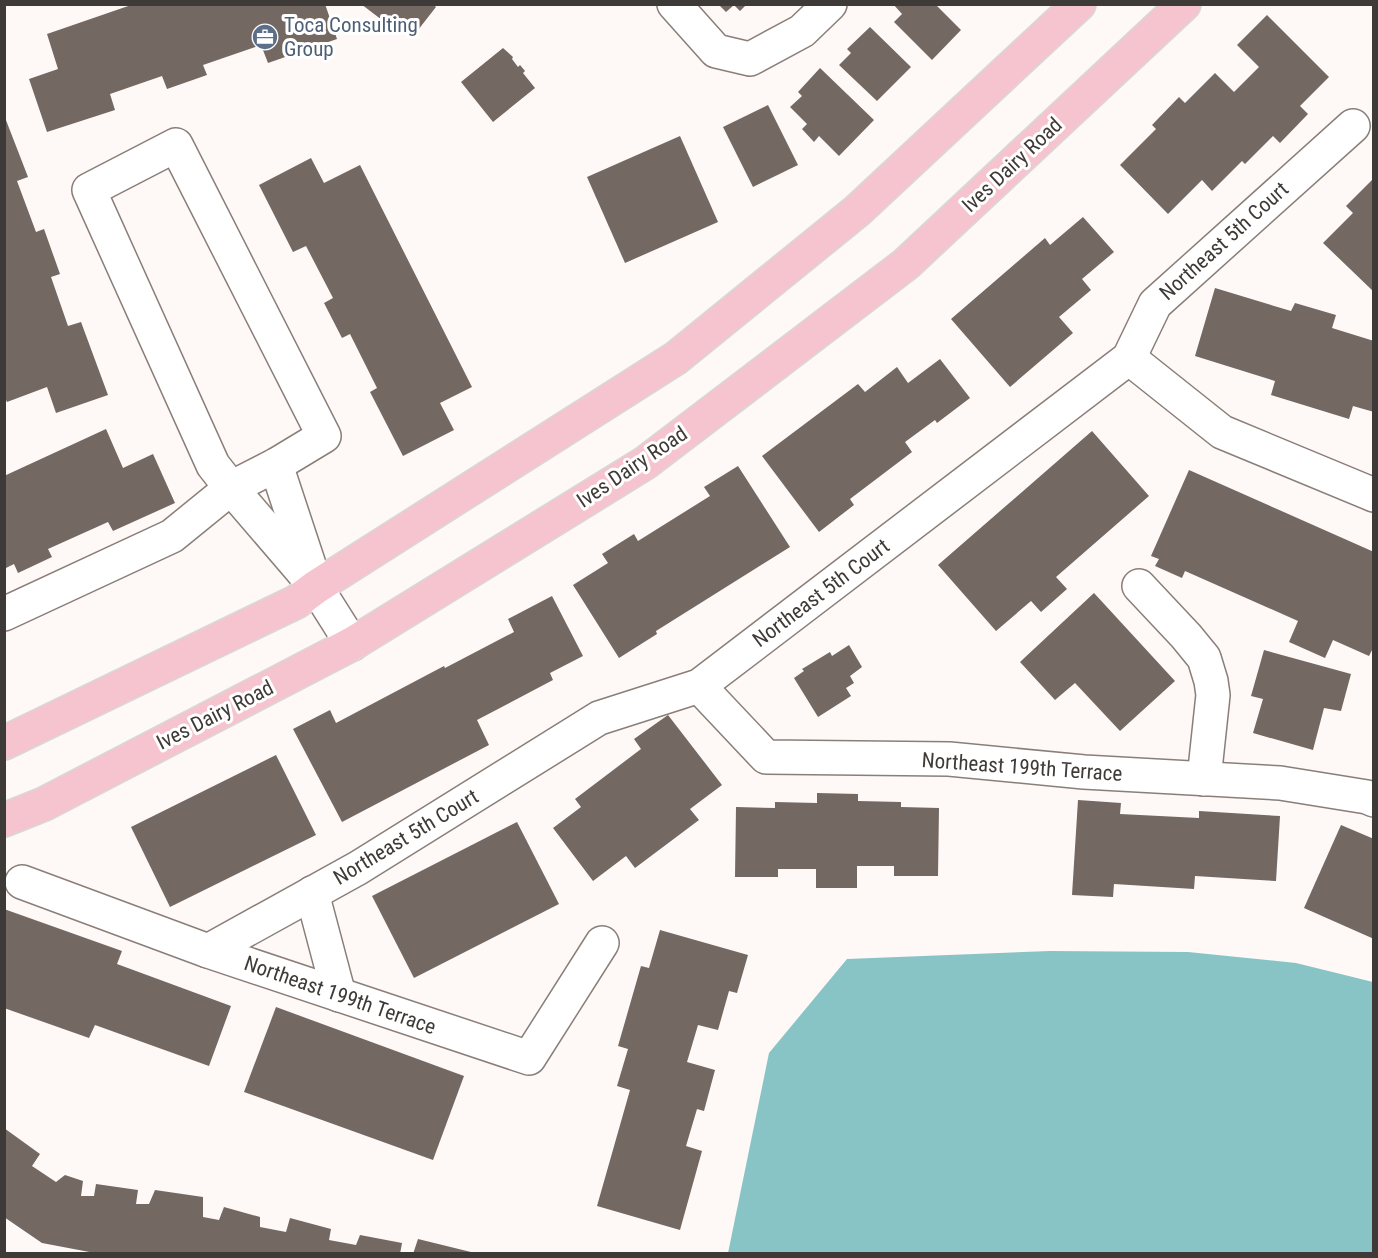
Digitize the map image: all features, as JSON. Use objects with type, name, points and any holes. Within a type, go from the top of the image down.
[{"type":"main road","points":[[4,743],[296,602],[316,587],[676,358],[857,211],[1079,4]]},
{"type":"main road","name":"Ives Dairy Road","points":[[4,820],[44,804],[352,644],[645,463],[896,271],[1184,4]]},
{"type":"street","points":[[674,4],[716,51],[750,59],[802,31],[830,4]]},
{"type":"street","name":"Northeast 5th Court","points":[[208,951],[358,868],[599,718],[699,686],[1129,358],[1155,304],[1353,126]]},
{"type":"street","points":[[4,614],[172,536],[231,488],[276,465],[324,436],[176,145],[89,190],[213,465],[231,488],[316,587],[352,644]]},
{"type":"street","points":[[1129,358],[1222,432],[1374,495]]},
{"type":"street","points":[[276,465],[316,587]]},
{"type":"street","points":[[1138,586],[1204,658],[1213,694],[1204,779]]},
{"type":"street","name":"Northeast 199th Terrace","points":[[699,686],[766,758],[949,759],[1084,772],[1280,783],[1371,793]]},
{"type":"street","name":"Northeast 199th Terrace","points":[[22,882],[208,951],[529,1058],[602,943]]},
{"type":"street","points":[[312,893],[339,995]]},
{"type":"water","points":[[1050,951],[1188,952],[1296,963],[1373,982],[1373,1253],[728,1253],[769,1053],[847,959]]},
{"type":"building","points":[[134,4],[325,4],[337,39],[268,63],[261,45],[203,65],[207,75],[167,89],[162,76],[110,94],[115,110],[47,132],[29,79],[58,69],[47,34]]},
{"type":"building","points":[[361,4],[433,4],[436,7],[418,30],[408,22],[399,33]]},
{"type":"building","points":[[718,4],[747,4],[740,11],[734,5],[726,12]]},
{"type":"building","points":[[893,4],[935,4],[961,30],[932,60],[894,22],[902,14]]},
{"type":"building","points":[[1267,15],[1329,77],[1300,106],[1308,114],[1280,143],[1273,136],[1245,164],[1242,161],[1212,191],[1202,180],[1168,214],[1120,165],[1156,129],[1152,125],[1179,97],[1185,103],[1215,73],[1234,92],[1259,67],[1237,45]]},
{"type":"building","points":[[870,27],[911,67],[877,101],[839,65],[851,53],[847,49]]},
{"type":"building","points":[[503,48],[513,57],[518,67],[520,65],[525,71],[523,73],[535,88],[493,122],[461,82]]},
{"type":"building","points":[[820,68],[874,120],[839,156],[819,136],[814,142],[802,129],[807,124],[790,107],[802,96],[798,92]]},
{"type":"building","points":[[768,105],[798,165],[753,187],[723,127]]},
{"type":"building","points":[[4,115],[28,177],[17,181],[36,232],[44,229],[60,274],[51,277],[68,326],[81,322],[108,395],[56,413],[47,387],[7,402],[4,396]]},
{"type":"building","points":[[680,136],[718,222],[625,263],[587,177]]},
{"type":"building","points":[[311,158],[324,183],[360,165],[472,387],[440,403],[454,430],[403,456],[370,392],[377,388],[350,334],[342,338],[324,303],[333,298],[306,246],[293,252],[259,185]]},
{"type":"building","points":[[1374,178],[1374,292],[1323,243],[1353,213],[1346,206]]},
{"type":"building","points":[[1083,217],[1114,252],[1082,279],[1091,290],[1059,317],[1073,333],[1010,387],[951,319],[1045,238],[1050,245]]},
{"type":"building","points":[[1215,288],[1291,311],[1295,303],[1336,315],[1332,328],[1374,341],[1374,412],[1353,406],[1349,419],[1271,395],[1275,381],[1195,356]]},
{"type":"building","points":[[940,359],[970,398],[937,423],[935,420],[905,442],[912,452],[850,499],[854,505],[819,532],[762,456],[858,384],[865,392],[897,367],[908,383]]},
{"type":"building","points":[[106,429],[123,468],[153,454],[175,503],[113,531],[108,522],[48,549],[52,557],[18,573],[14,564],[4,569],[4,476]]},
{"type":"building","points":[[1092,431],[1149,496],[1056,577],[1067,589],[1041,612],[1031,601],[996,631],[938,565]]},
{"type":"building","points":[[738,466],[790,547],[656,631],[657,634],[619,658],[573,585],[608,563],[602,554],[634,534],[638,541],[710,496],[704,487]]},
{"type":"building","points":[[1189,470],[1374,552],[1374,646],[1369,656],[1333,640],[1325,658],[1289,642],[1298,621],[1185,571],[1182,578],[1155,566],[1159,559],[1151,556]]},
{"type":"building","points":[[1094,593],[1175,681],[1120,731],[1075,683],[1055,700],[1020,662]]},
{"type":"building","points":[[552,596],[583,656],[550,673],[553,680],[477,720],[489,745],[342,822],[293,729],[330,710],[336,723],[444,666],[445,668],[514,632],[508,619]]},
{"type":"building","points":[[849,645],[862,667],[850,676],[854,683],[846,688],[851,696],[818,717],[794,678],[804,671],[802,669],[830,652],[832,656]]},
{"type":"building","points":[[1264,650],[1351,674],[1341,711],[1324,708],[1313,750],[1253,733],[1263,699],[1251,696]]},
{"type":"building","points":[[668,715],[722,785],[690,809],[699,820],[635,868],[626,856],[593,881],[553,828],[581,807],[575,799],[641,749],[634,739]]},
{"type":"building","points":[[276,755],[316,835],[170,907],[131,827]]},
{"type":"building","points":[[817,793],[858,794],[858,801],[901,802],[901,807],[939,808],[938,876],[894,876],[894,866],[857,866],[857,888],[816,888],[816,869],[778,869],[778,877],[735,877],[736,807],[775,808],[775,802],[817,803]]},
{"type":"building","points":[[1078,800],[1121,803],[1120,814],[1199,818],[1199,811],[1280,816],[1276,881],[1195,876],[1194,889],[1114,884],[1113,897],[1072,895]]},
{"type":"building","points":[[517,822],[559,904],[414,978],[372,896]]},
{"type":"building","points":[[1341,825],[1374,839],[1374,939],[1304,908]]},
{"type":"building","points":[[4,909],[122,951],[117,964],[231,1006],[209,1066],[95,1025],[89,1038],[4,1008]]},
{"type":"building","points":[[660,930],[748,955],[737,993],[729,991],[718,1030],[698,1025],[687,1062],[715,1070],[704,1111],[697,1109],[686,1146],[702,1151],[680,1230],[597,1206],[630,1090],[617,1086],[628,1049],[618,1046],[641,966],[649,968]]},
{"type":"building","points":[[276,1007],[464,1076],[433,1160],[244,1092]]},
{"type":"building","points":[[4,1128],[40,1154],[32,1166],[56,1182],[65,1175],[83,1181],[81,1196],[94,1196],[96,1184],[138,1190],[136,1204],[149,1204],[155,1190],[203,1197],[203,1217],[219,1220],[224,1207],[260,1217],[260,1227],[286,1232],[290,1218],[331,1229],[329,1240],[356,1245],[360,1235],[402,1243],[400,1254],[100,1254],[42,1243],[4,1217]]},
{"type":"building","points":[[418,1239],[475,1253],[475,1254],[413,1254]]},
{"type":"place","name":"Toca Consulting Group","points":[[265,37]]}]
